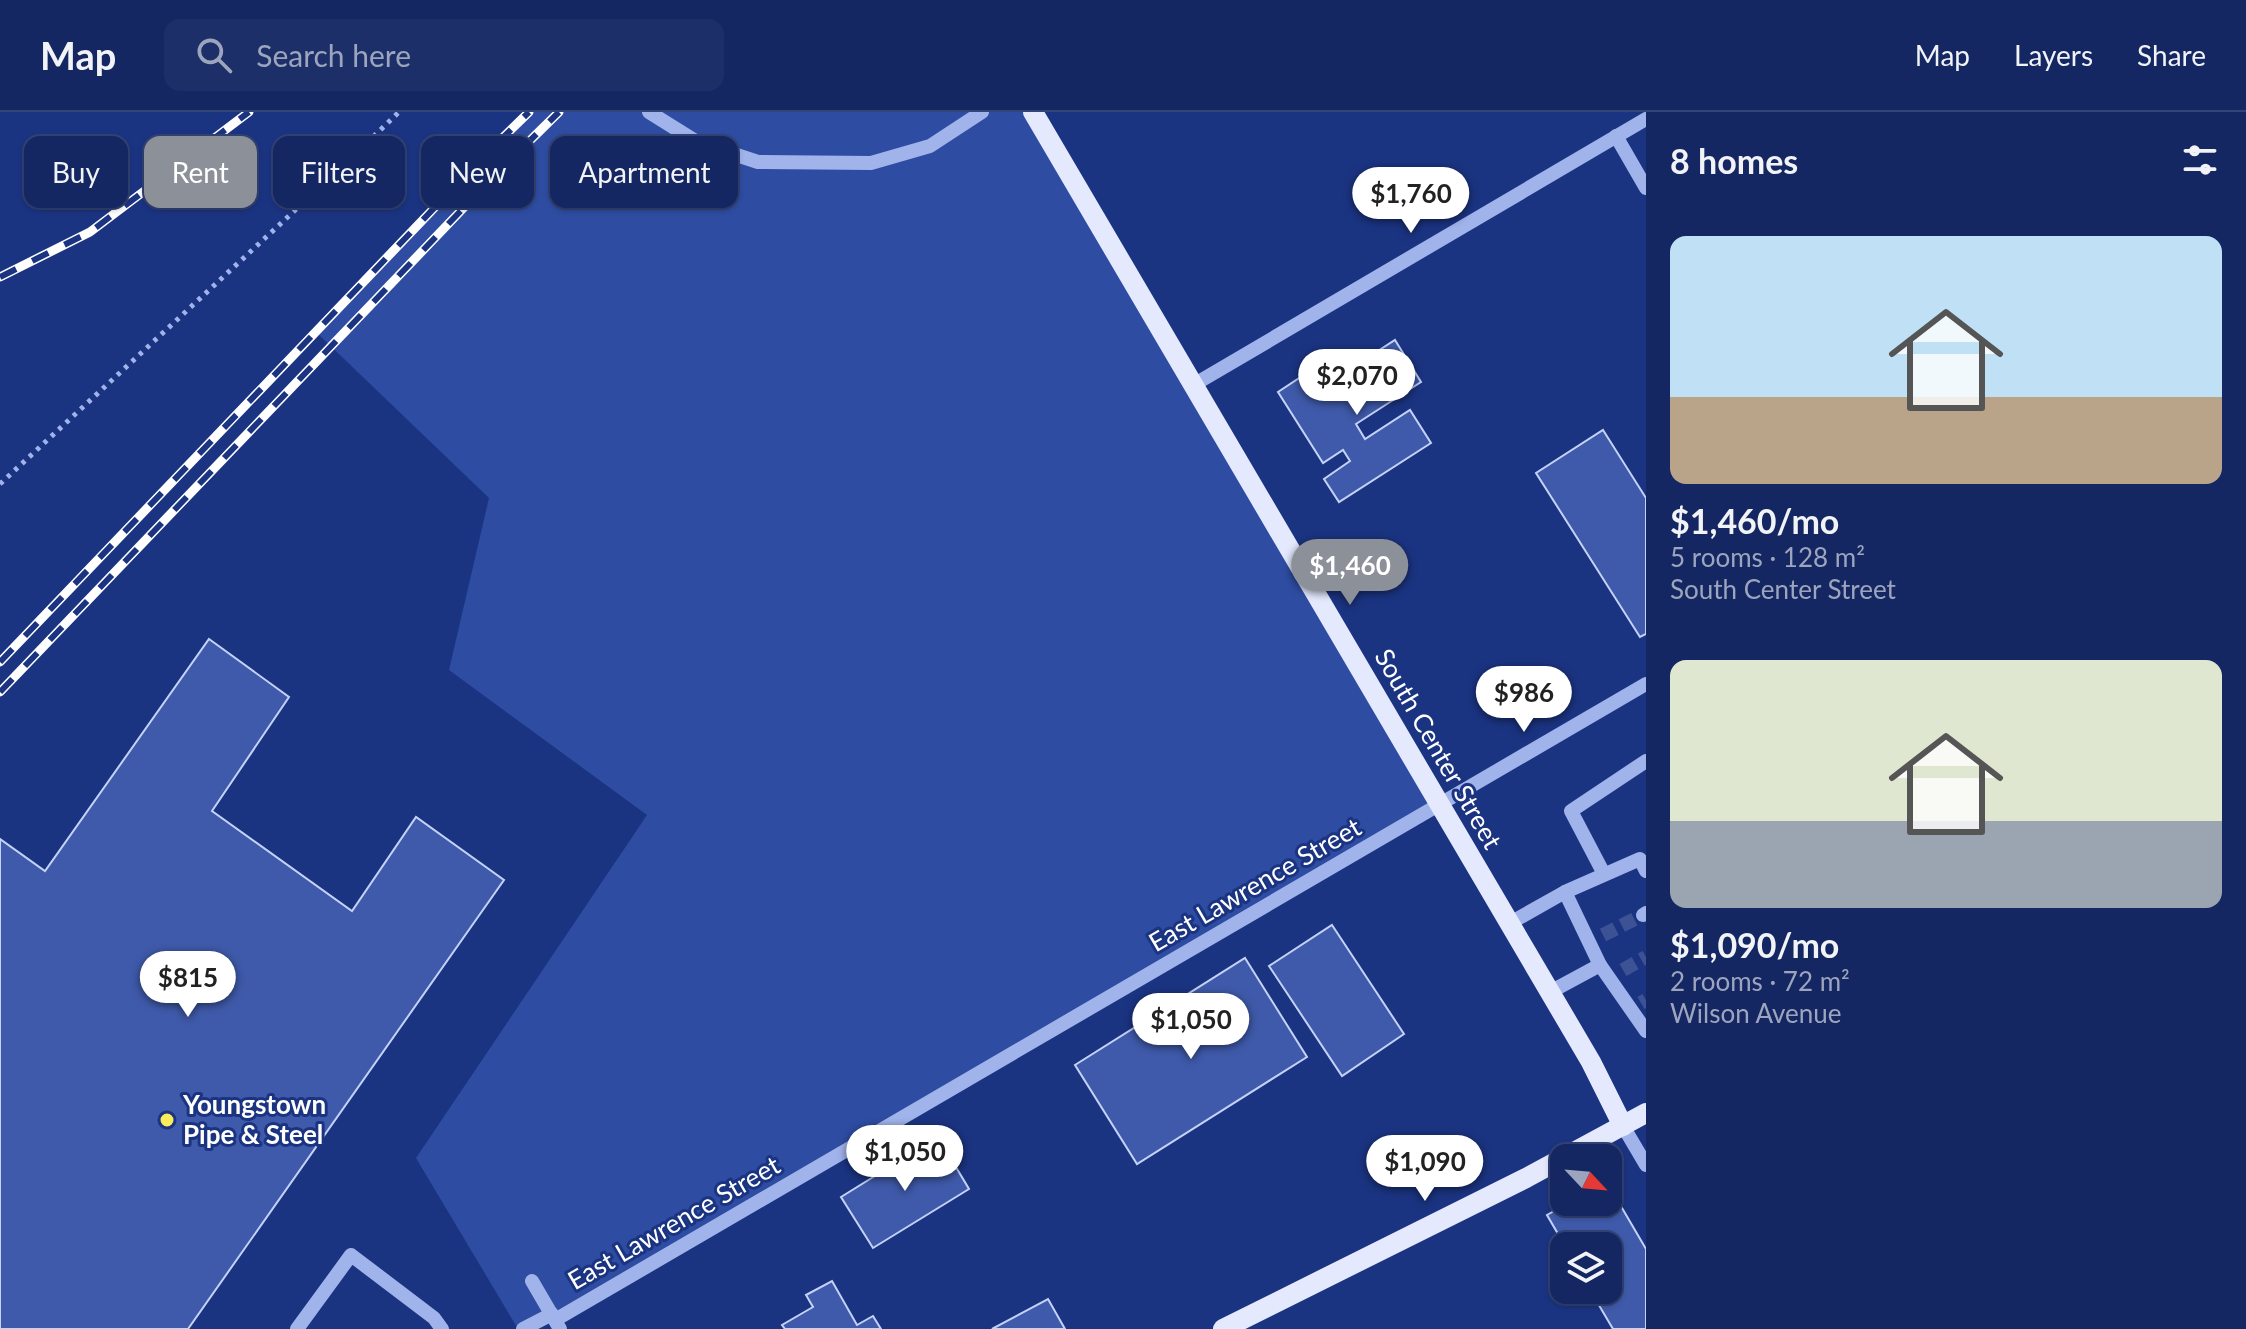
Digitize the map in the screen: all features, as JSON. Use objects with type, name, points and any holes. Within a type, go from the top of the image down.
[{"type":"main road","name":"South Center Street","points":[[1033,112],[1591,1062],[1623,1126]]},
{"type":"main road","points":[[1223,1329],[1515,1183],[1646,1113]]},
{"type":"street","points":[[649,112],[697,142],[758,162],[871,163],[930,146],[982,112]]},
{"type":"street","points":[[1195,384],[1646,119]]},
{"type":"street","points":[[1616,136],[1646,188]]},
{"type":"street","name":"East Lawrence Street","points":[[523,1329],[556,1321],[1646,684]]},
{"type":"street","points":[[1604,874],[1571,811],[1646,761]]},
{"type":"street","points":[[1510,923],[1604,874],[1644,862]]},
{"type":"street","points":[[1565,892],[1596,939],[1600,965]]},
{"type":"street","points":[[1550,992],[1600,965]]},
{"type":"street","points":[[1600,965],[1617,974],[1636,1006],[1646,1031]]},
{"type":"street","points":[[1623,1126],[1646,1165]]},
{"type":"street","points":[[297,1329],[351,1255],[434,1318],[442,1329]]},
{"type":"street","points":[[532,1281],[556,1321]]},
{"type":"path","points":[[0,484],[399,112]]},
{"type":"shaded area","points":[[529,112],[1033,112],[1440,804],[555,1320],[518,1329],[416,1158],[647,815],[449,670],[489,498],[316,332],[434,208],[534,208],[534,136],[504,136]]},
{"type":"building","points":[[1395,340],[1421,382],[1356,424],[1365,439],[1410,410],[1431,443],[1339,502],[1324,479],[1350,461],[1343,450],[1323,463],[1278,392],[1319,365],[1330,382]]},
{"type":"building","points":[[1603,430],[1646,498],[1646,634],[1640,637],[1536,473]]},
{"type":"building","name":"Youngstown Pipe & Steel","points":[[209,639],[289,697],[212,811],[352,911],[416,817],[504,880],[188,1329],[0,1329],[0,839],[45,871]]},
{"type":"building","points":[[1332,925],[1404,1034],[1342,1076],[1269,966]]},
{"type":"building","points":[[1245,958],[1307,1057],[1137,1164],[1075,1065]]},
{"type":"building","points":[[938,1137],[969,1189],[873,1248],[841,1197]]},
{"type":"building","points":[[1622,1208],[1646,1249],[1646,1329],[1613,1329],[1598,1304],[1622,1304],[1622,1232],[1557,1232],[1547,1215],[1622,1216]]},
{"type":"building","points":[[832,1281],[857,1325],[873,1316],[881,1329],[785,1329],[782,1325],[813,1307],[806,1295]]},
{"type":"building","points":[[1048,1299],[1065,1329],[992,1329]]},
{"type":"tunnel","points":[[1603,935],[1643,915]]},
{"type":"tunnel","points":[[1623,970],[1646,957]]},
{"type":"tunnel","points":[[1641,1003],[1646,1000]]},
{"type":"railway","points":[[0,277],[90,232],[249,112]]},
{"type":"railway","points":[[0,662],[529,112]]},
{"type":"railway","points":[[0,692],[559,112]]},
{"type":"place","name":"Youngstown Pipe & Steel","points":[[167,1120]]}]
